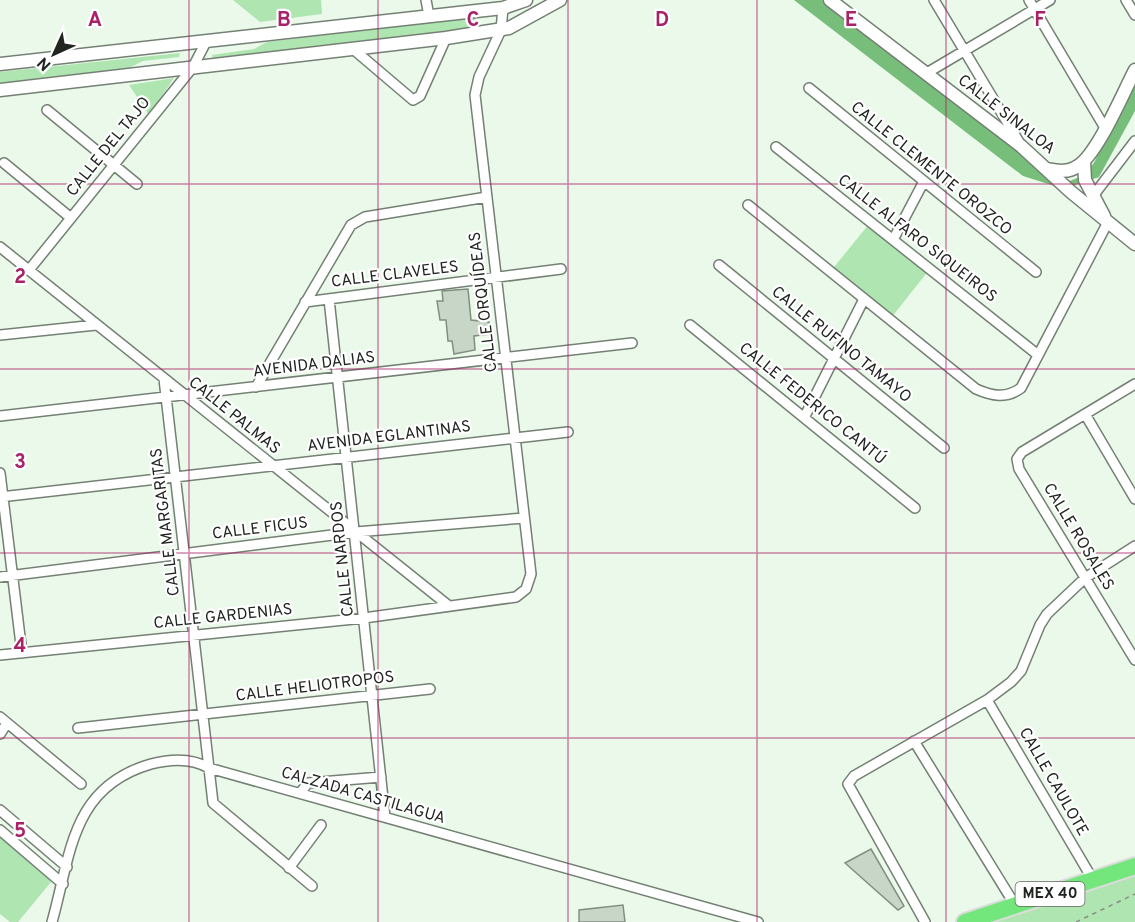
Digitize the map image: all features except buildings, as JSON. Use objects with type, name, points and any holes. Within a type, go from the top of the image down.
[{"type":"highway","name":"MEX 40","points":[[965,922],[1135,866]]},
{"type":"street","points":[[426,0],[429,16]]},
{"type":"street","points":[[0,64],[503,8],[526,0]]},
{"type":"street","points":[[0,90],[501,30],[517,25],[560,0]]},
{"type":"street","name":"CALLE SINALOA","points":[[830,0],[1021,146],[1050,172],[1063,172],[1084,165]]},
{"type":"street","points":[[934,0],[1021,146]]},
{"type":"street","points":[[1029,0],[1105,128]]},
{"type":"street","points":[[925,74],[1050,0]]},
{"type":"street","points":[[1126,0],[1135,15]]},
{"type":"street","name":"CALLE ORQUÍDEAS","points":[[503,8],[501,30],[479,77],[476,95],[531,574],[522,595]]},
{"type":"street","points":[[353,49],[413,100],[420,96],[446,38]]},
{"type":"street","name":"CALLE DEL TAJO","points":[[29,270],[193,67],[207,40]]},
{"type":"street","points":[[1108,222],[1091,191],[1084,165],[1135,70]]},
{"type":"street","name":"CALLE CLEMENTE OROZCO","points":[[809,88],[1035,272]]},
{"type":"street","points":[[47,110],[137,184]]},
{"type":"street","points":[[1091,191],[1135,141]]},
{"type":"street","name":"CALLE ALFARO SIQUEIROS","points":[[776,147],[1038,356]]},
{"type":"street","points":[[4,163],[71,218]]},
{"type":"street","points":[[1050,172],[1135,244]]},
{"type":"street","points":[[894,240],[923,183]]},
{"type":"street","points":[[256,387],[351,225],[365,217],[487,197]]},
{"type":"street","points":[[747,205],[975,389],[998,397],[1014,393],[1021,388],[1108,222]]},
{"type":"street","name":"CALLE PALMAS","points":[[0,247],[5,255],[29,270],[449,606]]},
{"type":"street","name":"CALLE RUFINO TAMAYO","points":[[719,265],[945,448]]},
{"type":"street","name":"CALLE CLAVELES","points":[[305,302],[561,269]]},
{"type":"street","name":"CALLE NARDOS","points":[[329,299],[348,457],[385,817]]},
{"type":"street","points":[[804,416],[864,299]]},
{"type":"street","points":[[0,335],[96,325]]},
{"type":"street","name":"CALLE FEDERICO CANTÚ","points":[[690,325],[915,508]]},
{"type":"street","name":"AVENIDA DALIAS","points":[[0,416],[632,343]]},
{"type":"street","name":"CALLE MARGARITAS","points":[[164,379],[204,715],[211,796],[217,808],[312,886]]},
{"type":"street","points":[[1135,384],[1085,414],[1135,499]]},
{"type":"street","name":"CALLE ROSALES","points":[[1085,414],[1022,452],[1017,459],[1019,469],[1135,660]]},
{"type":"street","name":"AVENIDA EGLANTINAS","points":[[1,497],[568,432]]},
{"type":"street","points":[[0,473],[1,497],[22,653]]},
{"type":"street","name":"CALLE FICUS","points":[[0,577],[356,532],[525,518]]},
{"type":"street","points":[[925,922],[848,784],[854,776],[987,700],[1011,682],[1021,671],[1040,625],[1047,614],[1085,578],[1135,546]]},
{"type":"street","name":"CALLE GARDENIAS","points":[[0,655],[364,618],[522,595]]},
{"type":"street","name":"CALLE HELIOTROPOS","points":[[78,728],[430,689]]},
{"type":"street","name":"CALLE CAULOTE","points":[[987,700],[1093,880]]},
{"type":"street","points":[[0,734],[4,720],[81,784]]},
{"type":"street","points":[[914,741],[1015,905]]},
{"type":"street","name":"CALZADA CASTILAGUA","points":[[52,922],[80,819],[92,801],[111,782],[131,771],[156,763],[196,760],[209,768],[758,922]]},
{"type":"street","points":[[300,793],[308,783],[381,777]]},
{"type":"street","points":[[0,810],[67,867]]},
{"type":"street","points":[[289,867],[321,825]]},
{"type":"street","points":[[0,830],[63,884]]},
{"type":"path","points":[[1076,922],[1135,894]]},
{"type":"shaded area","points":[[233,0],[321,0],[322,14],[260,22]]},
{"type":"shaded area","points":[[794,0],[822,0],[1033,162],[1046,177],[1053,180],[1070,181],[1086,172],[1093,164],[1135,81],[1135,111],[1099,177],[1064,189],[1023,176]]},
{"type":"shaded area","points":[[476,17],[478,27],[213,59],[212,55],[254,49],[267,42]]},
{"type":"shaded area","points":[[180,53],[179,57],[143,61],[129,68],[0,83],[0,72]]},
{"type":"shaded area","points":[[174,78],[149,115],[129,85]]},
{"type":"shaded area","points":[[869,224],[929,270],[891,318],[830,272]]},
{"type":"shaded area","points":[[0,834],[39,867],[51,882],[18,922],[10,922],[0,914]]},
{"type":"shaded area","points":[[1135,867],[1135,922],[968,922]]}]
